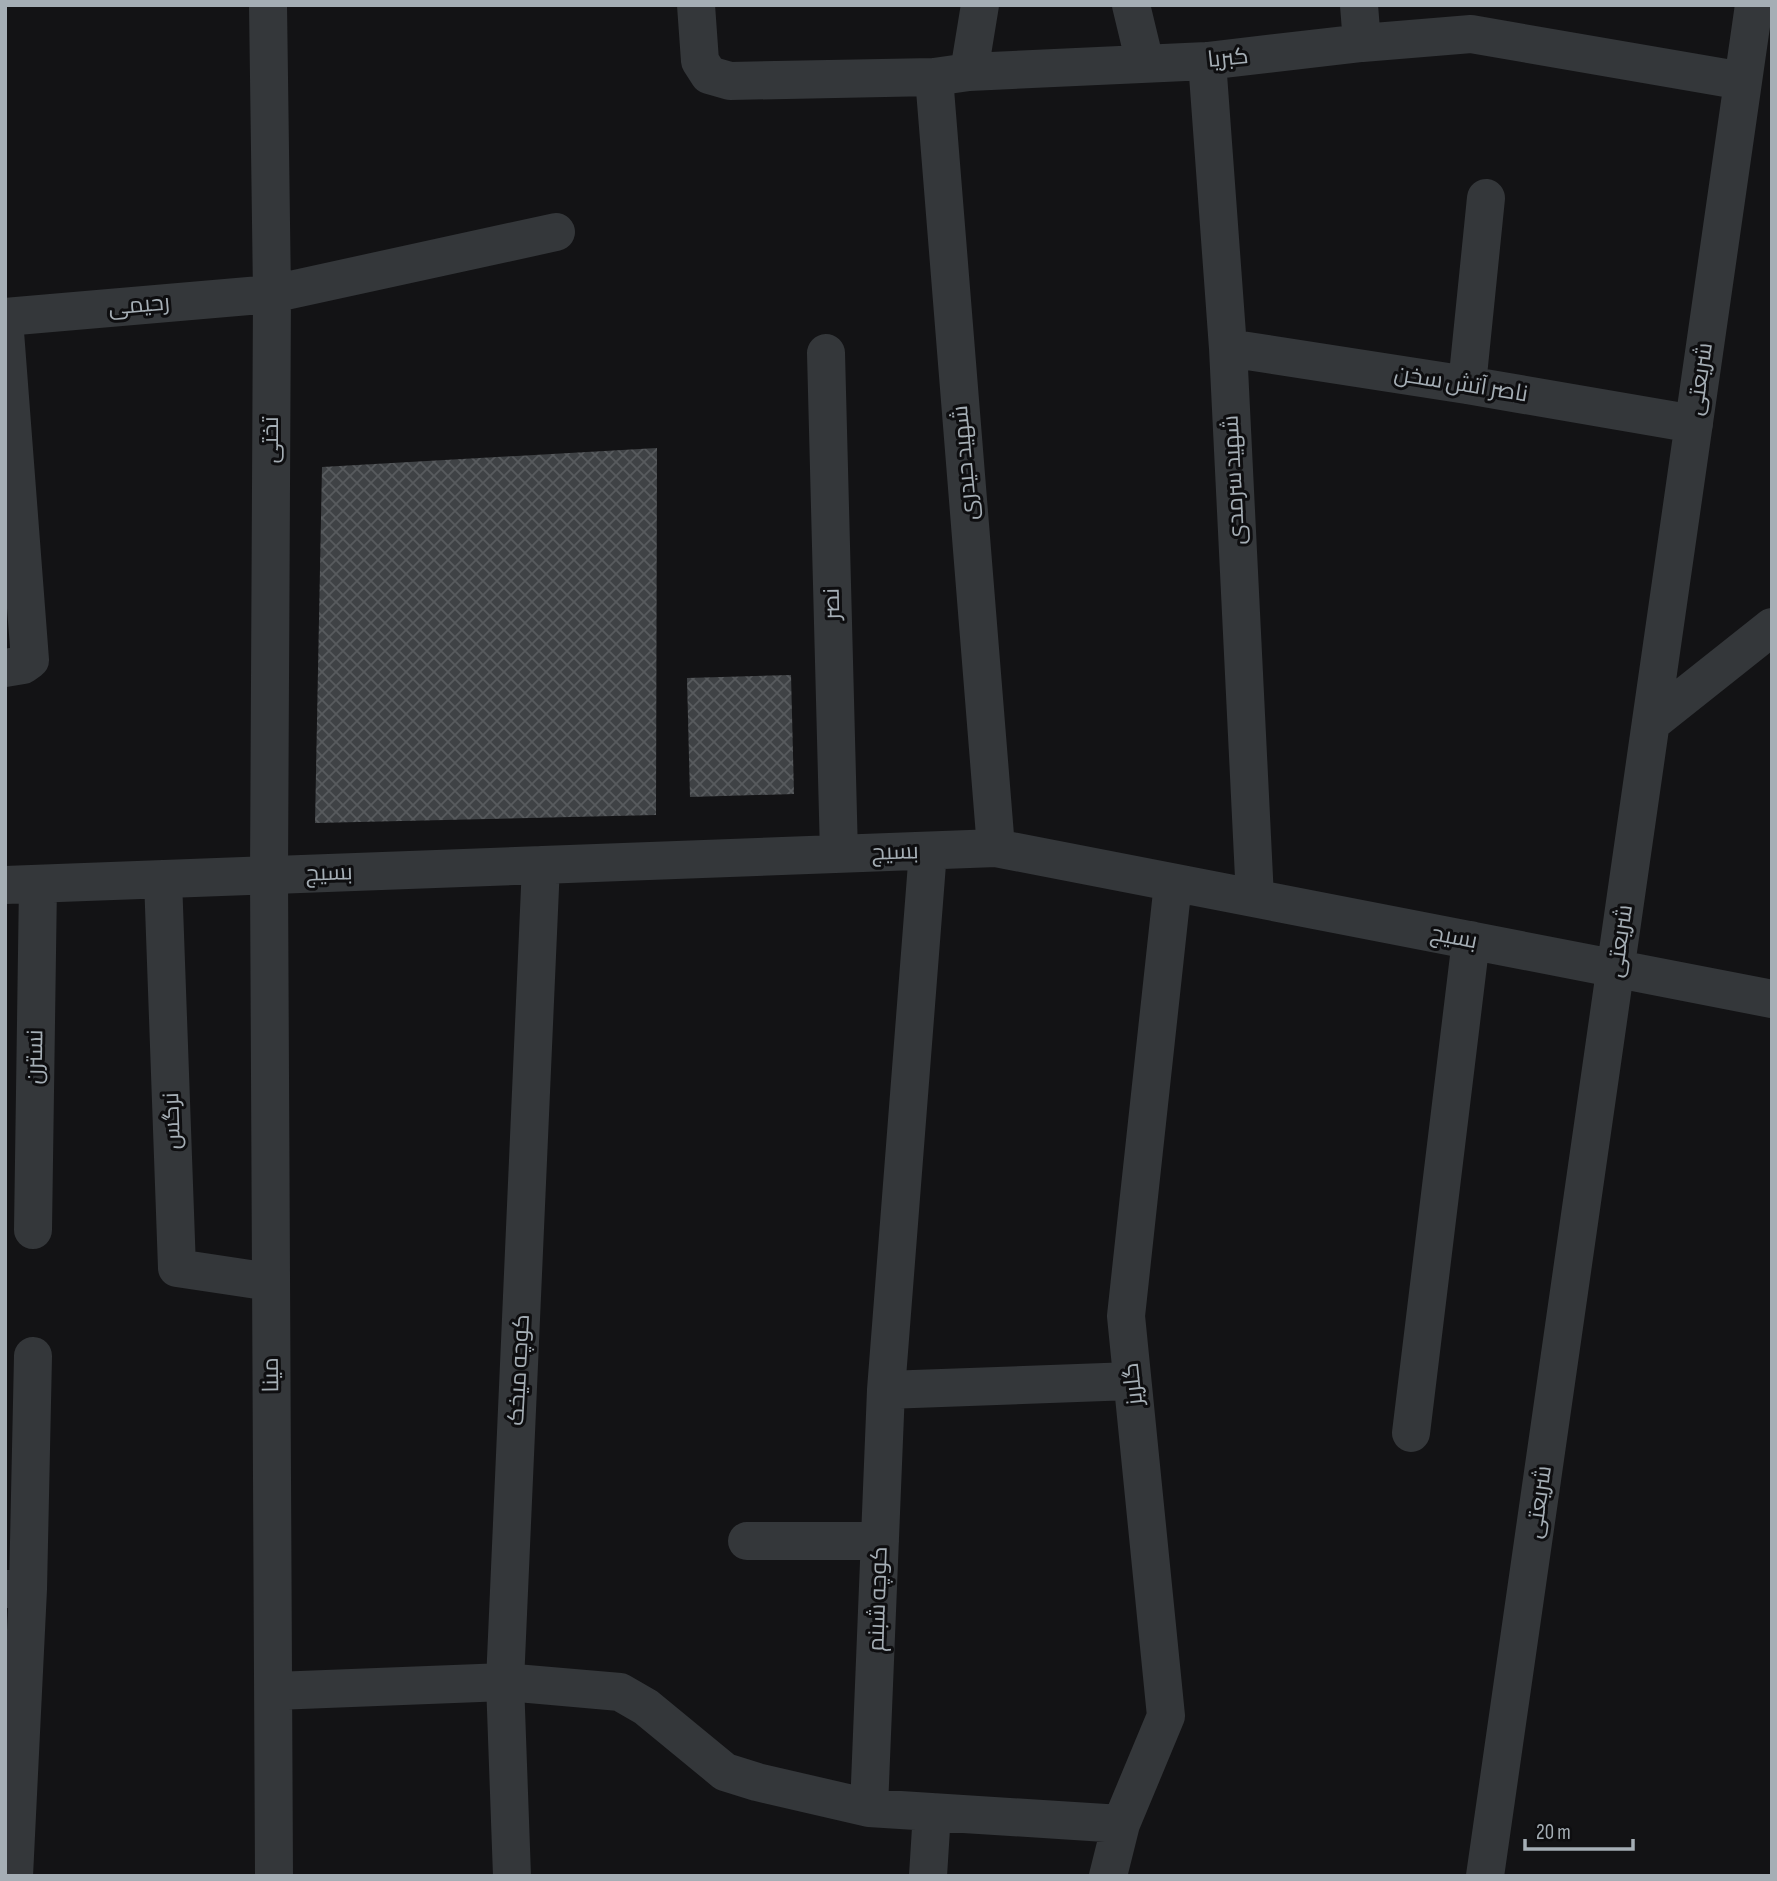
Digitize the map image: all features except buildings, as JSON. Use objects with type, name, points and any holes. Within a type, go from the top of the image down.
[{"type":"street","name":"تختی","points":[[268,5],[272,294],[269,875]]},
{"type":"street","name":"کبریا","points":[[696,5],[700,61],[709,75],[730,80],[952,75],[1207,61],[1362,43],[1471,20],[1743,81]]},
{"type":"street","name":"شهید حیدری","points":[[979,5],[952,75],[996,848]]},
{"type":"street","points":[[1131,5],[1146,63]]},
{"type":"street","points":[[1359,5],[1362,43]]},
{"type":"street","name":"شریعتی","points":[[1485,1876],[1754,5]]},
{"type":"street","name":"شهید سرمدی","points":[[1207,61],[1228,348],[1255,898]]},
{"type":"street","points":[[1467,384],[1486,198]]},
{"type":"street","name":"رحیمی","points":[[5,317],[272,294],[556,232]]},
{"type":"street","points":[[5,332],[18,664]]},
{"type":"street","name":"ناصر آتش سخن","points":[[1228,348],[1467,384],[1694,424]]},
{"type":"street","name":"نصر","points":[[826,354],[839,854]]},
{"type":"street","points":[[1651,723],[1772,627]]},
{"type":"street","name":"بسیج","points":[[22,885],[996,848],[1772,999]]},
{"type":"street","name":"کوچه شبنم","points":[[869,1808],[886,1390],[928,851]]},
{"type":"street","name":"کوچه میخک","points":[[512,1876],[505,1682],[541,865]]},
{"type":"street","name":"مینا","points":[[269,875],[274,1876]]},
{"type":"street","name":"نرگس","points":[[163,879],[177,1268],[270,1282]]},
{"type":"street","name":"گلریز","points":[[1108,1876],[1121,1824],[1166,1716],[1126,1316],[1173,883]]},
{"type":"street","name":"نسترن","points":[[22,885],[33,1230]]},
{"type":"street","points":[[1411,1433],[1471,940]]},
{"type":"street","points":[[14,1876],[16,1589],[33,1356]]},
{"type":"street","points":[[886,1390],[1132,1381]]},
{"type":"street","points":[[747,1541],[880,1541]]},
{"type":"street","points":[[275,1691],[505,1682],[620,1692],[646,1707],[724,1772],[757,1783],[869,1808],[1121,1824]]},
{"type":"street","points":[[928,1876],[932,1812]]}]
